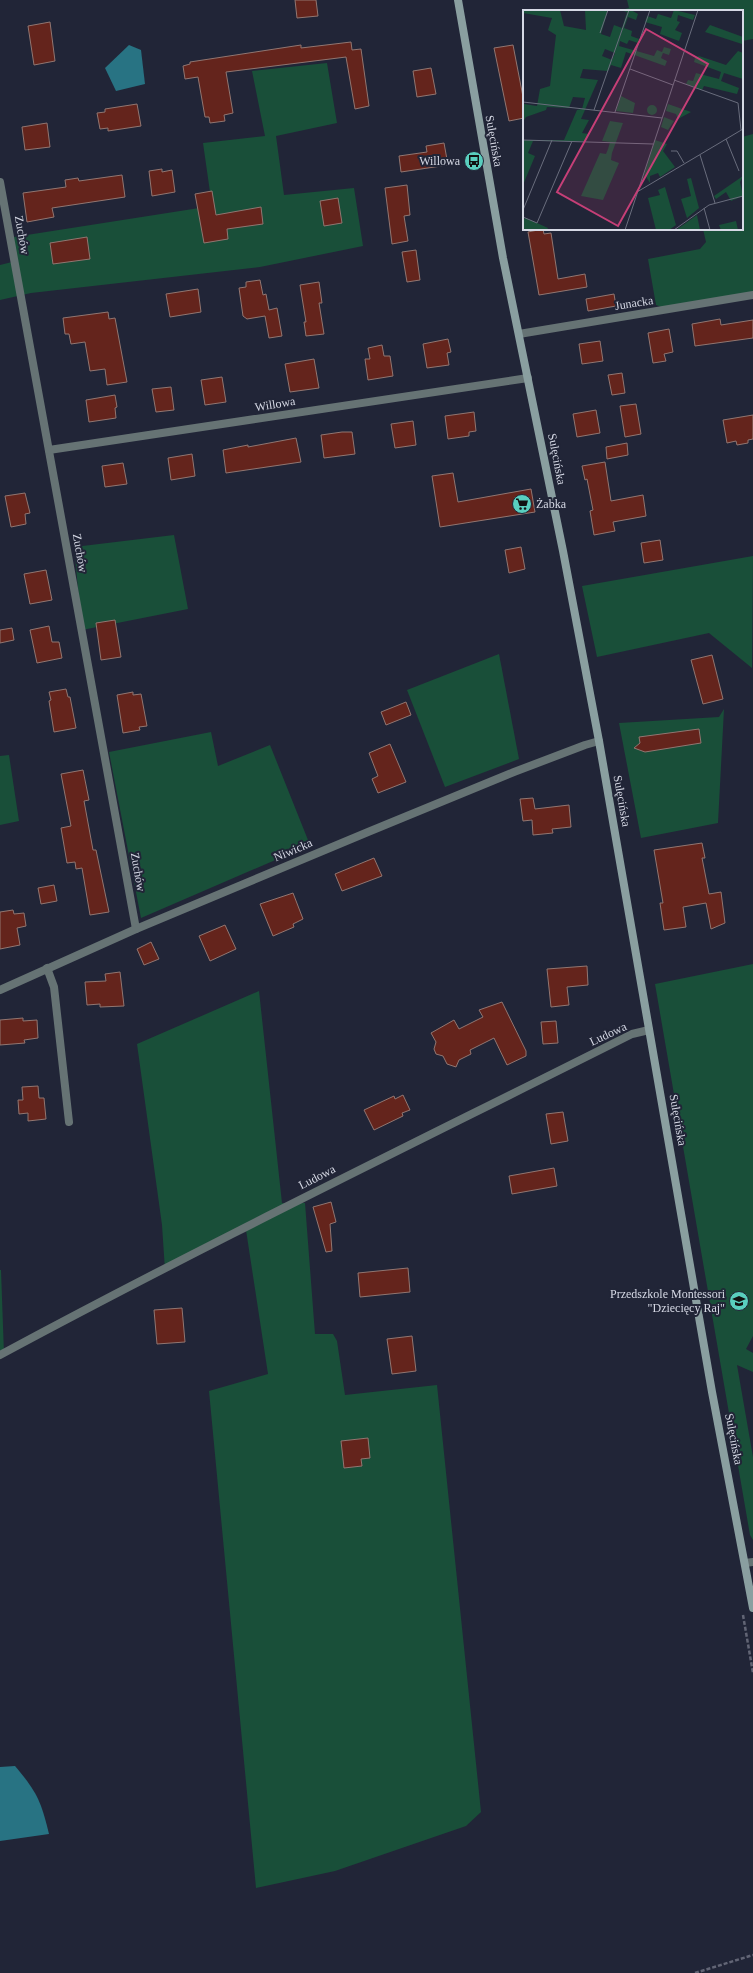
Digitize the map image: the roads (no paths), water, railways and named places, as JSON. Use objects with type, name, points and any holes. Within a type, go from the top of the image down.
[{"type":"street","name":"Sulęcińska","points":[[458,0],[503,258],[599,741],[712,1392],[749,1562],[753,1608]]},
{"type":"street","name":"Zuchów","points":[[0,182],[136,929]]},
{"type":"street","name":"Junacka","points":[[519,334],[753,295]]},
{"type":"street","name":"Willowa","points":[[49,450],[528,378]]},
{"type":"street","name":"Niwicka","points":[[0,990],[136,929],[514,772],[599,741]]},
{"type":"street","points":[[47,968],[54,988],[69,1122]]},
{"type":"street","name":"Ludowa","points":[[0,1356],[94,1305],[370,1164],[632,1034],[650,1030]]},
{"type":"water","points":[[129,45],[141,50],[145,84],[116,91],[105,68]]},
{"type":"water","points":[[15,1766],[33,1790],[41,1805],[49,1834],[0,1841],[0,1767]]},
{"type":"place","name":"Willowa","points":[[474,161]]},
{"type":"place","name":"Żabka","points":[[522,504]]},
{"type":"place","name":"Przedszkole Montessori \"Dziecięcy Raj\"","points":[[739,1301]]}]
